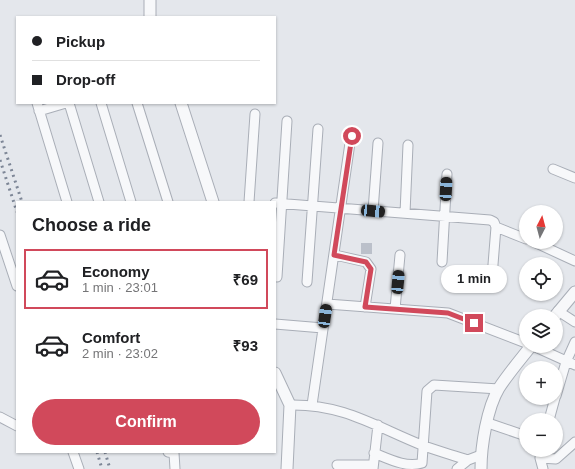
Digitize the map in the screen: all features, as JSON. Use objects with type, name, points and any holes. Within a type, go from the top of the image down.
[{"type":"street","points":[[147,2],[150,16]]},
{"type":"street","points":[[59,104],[38,107],[67,201]]},
{"type":"street","points":[[69,104],[99,201]]},
{"type":"street","points":[[101,104],[131,201]]},
{"type":"street","points":[[137,104],[168,201]]},
{"type":"street","points":[[181,104],[213,201]]},
{"type":"street","points":[[249,201],[255,114]]},
{"type":"street","points":[[277,277],[278,203],[287,121]]},
{"type":"street","points":[[307,282],[318,129]]},
{"type":"street","points":[[312,405],[352,136]]},
{"type":"street","points":[[373,211],[378,143]]},
{"type":"street","points":[[405,213],[408,145]]},
{"type":"street","points":[[553,169],[575,178]]},
{"type":"street","points":[[442,262],[447,174]]},
{"type":"street","points":[[278,203],[490,220],[494,222],[496,227],[492,277]]},
{"type":"street","points":[[496,227],[519,236]]},
{"type":"street","points":[[0,235],[16,283]]},
{"type":"street","points":[[549,249],[575,261]]},
{"type":"street","points":[[334,255],[366,262],[371,269],[365,307]]},
{"type":"street","points":[[395,309],[400,255]]},
{"type":"street","points":[[560,309],[575,292]]},
{"type":"street","points":[[327,304],[448,313],[519,340]]},
{"type":"street","points":[[563,317],[575,322]]},
{"type":"street","points":[[276,324],[323,328]]},
{"type":"street","points":[[563,381],[571,363],[575,342]]},
{"type":"street","points":[[481,469],[481,455],[492,402],[499,389],[527,353]]},
{"type":"street","points":[[548,353],[571,363]]},
{"type":"street","points":[[276,378],[290,405],[287,469]]},
{"type":"street","points":[[374,454],[413,466],[422,462],[427,391],[434,385],[499,389]]},
{"type":"street","points":[[290,405],[312,405],[326,407],[378,425],[424,446],[468,460]]},
{"type":"street","points":[[0,417],[16,425]]},
{"type":"street","points":[[488,423],[519,434]]},
{"type":"street","points":[[338,465],[373,467],[378,425]]},
{"type":"street","points":[[563,453],[575,442]]},
{"type":"street","points":[[73,453],[79,469]]},
{"type":"street","points":[[174,453],[175,469]]},
{"type":"street","points":[[457,469],[468,460],[481,455]]},
{"type":"street","points":[[541,457],[543,469]]},
{"type":"building","points":[[361,243],[372,243],[372,254],[361,254]]},
{"type":"railway","points":[[0,135],[22,201]]},
{"type":"railway","points":[[0,160],[16,209]]},
{"type":"railway","points":[[97,453],[102,469]]},
{"type":"railway","points":[[105,453],[110,469]]},
{"type":"route","points":[[352,136],[334,255],[366,262],[371,269],[365,307],[448,313],[474,323]]}]
